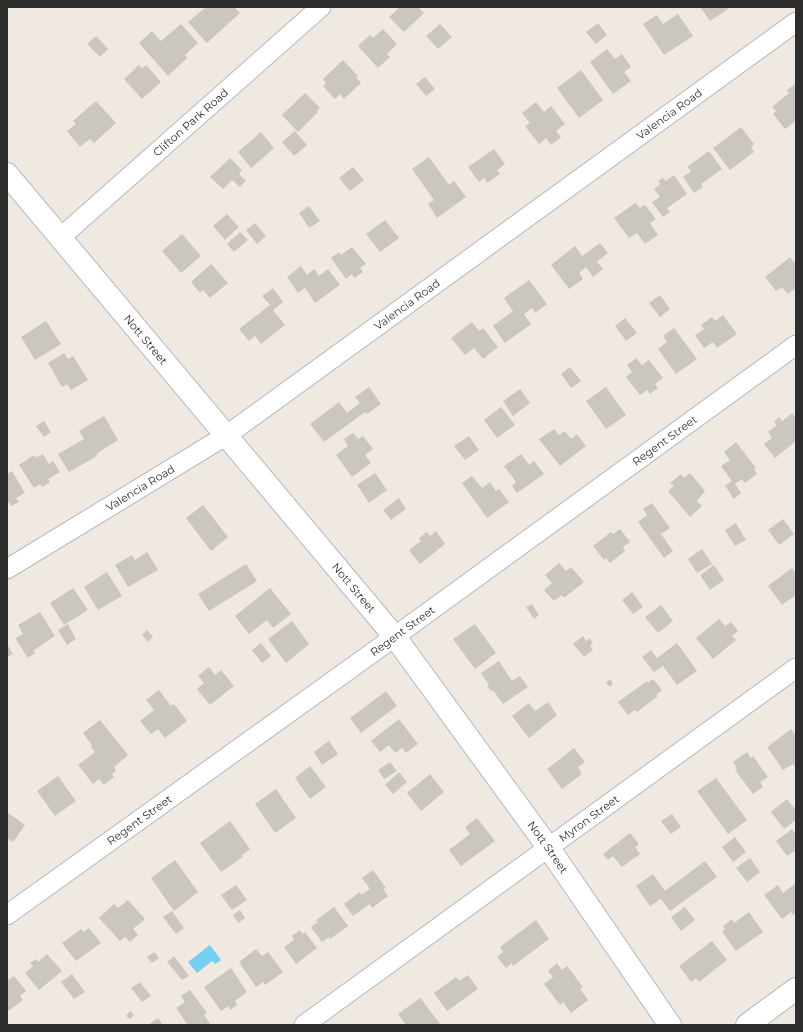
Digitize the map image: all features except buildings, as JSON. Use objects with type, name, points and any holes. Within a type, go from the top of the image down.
[{"type":"main road","name":"Nott Street","points":[[8,178],[61,237],[395,637],[548,847],[670,1025]]},
{"type":"main road","points":[[747,1025],[796,989]]},
{"type":"street","name":"Clifton Park Road","points":[[61,237],[321,7]]},
{"type":"street","name":"Valencia Road","points":[[7,569],[227,435],[796,22]]},
{"type":"street","name":"Regent Street","points":[[9,911],[395,637],[796,345]]},
{"type":"street","name":"Myron Street","points":[[304,1025],[796,668]]},
{"type":"water","points":[[210,945],[221,960],[215,964],[212,961],[197,973],[188,962]]}]
